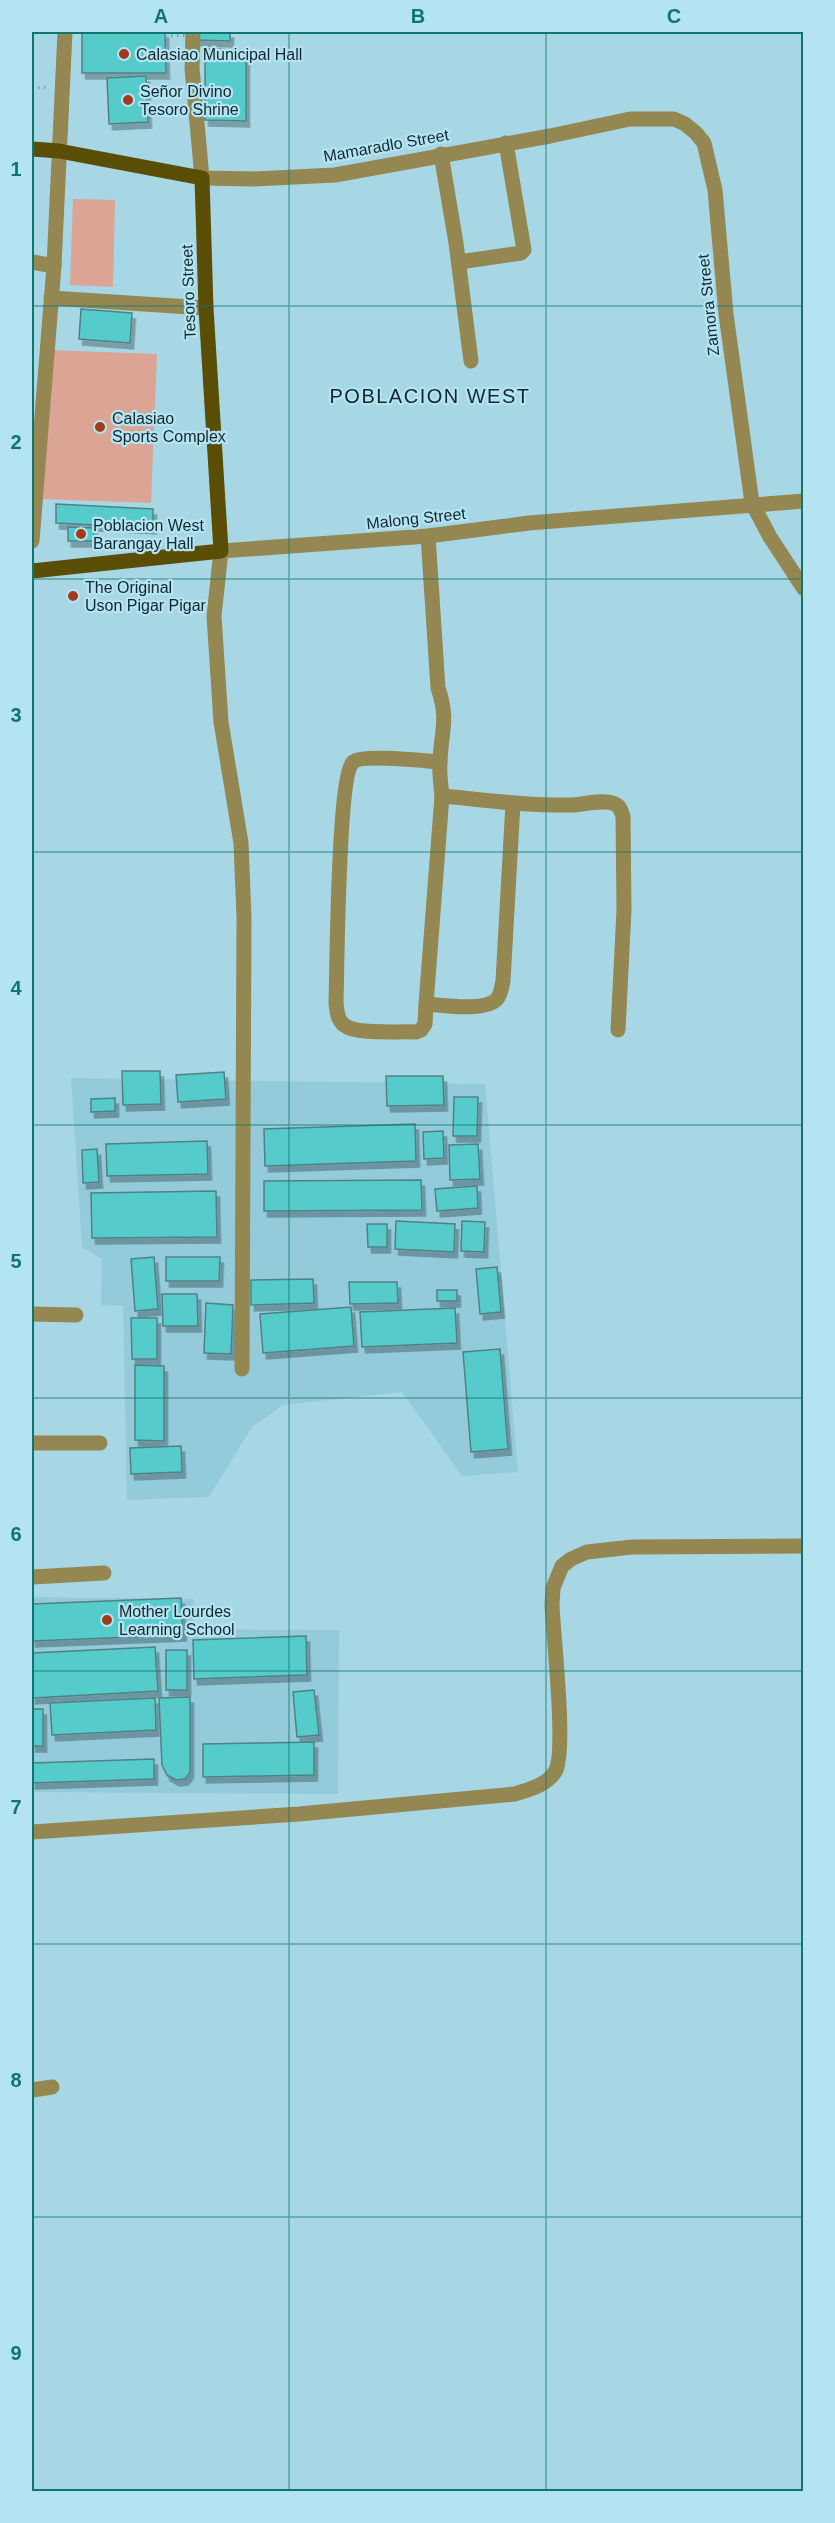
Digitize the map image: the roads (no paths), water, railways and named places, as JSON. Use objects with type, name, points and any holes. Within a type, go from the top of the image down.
[{"type":"main road","name":"Mamaradlo Street","points":[[32,149],[58,151],[202,178]]},
{"type":"main road","name":"Tesoro Street","points":[[202,178],[206,308],[221,551]]},
{"type":"main road","name":"Malong Street","points":[[32,571],[221,551]]},
{"type":"street","points":[[32,541],[54,266],[65,32]]},
{"type":"street","name":"Tesoro Street","points":[[195,33],[192,68],[202,178]]},
{"type":"street","name":"Mamaradlo Street","points":[[202,178],[254,179],[334,175],[630,118],[674,119]]},
{"type":"street","name":"Zamora Street","points":[[674,119],[696,133],[704,143],[715,189],[726,314],[752,503]]},
{"type":"street","points":[[459,262],[521,253],[524,250],[506,143]]},
{"type":"street","points":[[441,154],[459,262],[471,361]]},
{"type":"street","points":[[32,262],[54,266]]},
{"type":"street","points":[[51,298],[206,308]]},
{"type":"street","name":"Malong Street","points":[[221,551],[428,536],[529,523],[752,503],[804,501]]},
{"type":"street","points":[[752,503],[770,537],[804,589]]},
{"type":"street","points":[[428,536],[438,688],[445,708],[445,723],[440,762],[442,796],[425,1024],[422,1030],[416,1032],[354,1030],[344,1025],[337,1016],[336,1003],[343,816],[347,774],[352,763],[358,759],[440,762]]},
{"type":"street","points":[[221,551],[214,616],[221,722],[241,843],[244,916],[242,1369]]},
{"type":"street","points":[[442,796],[513,803],[572,805],[608,802],[620,808],[623,816],[624,910],[618,1030]]},
{"type":"street","points":[[426,1004],[479,1006],[490,1003],[500,993],[503,981],[513,803]]},
{"type":"street","points":[[32,1314],[76,1315]]},
{"type":"street","points":[[32,1443],[100,1443]]},
{"type":"street","points":[[32,1832],[310,1813],[515,1794],[545,1783],[556,1770],[560,1745],[552,1605],[553,1588],[562,1566],[587,1552],[632,1547],[804,1546]]},
{"type":"street","points":[[32,1576],[104,1573]]},
{"type":"street","points":[[32,2090],[52,2087]]},
{"type":"place","name":"Calasiao Municipal Hall","points":[[124,54]]},
{"type":"place","name":"Señor Divino Tesoro Shrine","points":[[128,100]]},
{"type":"place","name":"Calasiao Sports Complex","points":[[100,427]]},
{"type":"place","name":"Poblacion West Barangay Hall","points":[[81,534]]},
{"type":"place","name":"The Original Uson Pigar Pigar","points":[[73,596]]},
{"type":"place","name":"Mother Lourdes Learning School","points":[[107,1620]]},
{"type":"district","name":"POBLACION WEST","points":[[430,396]]}]
